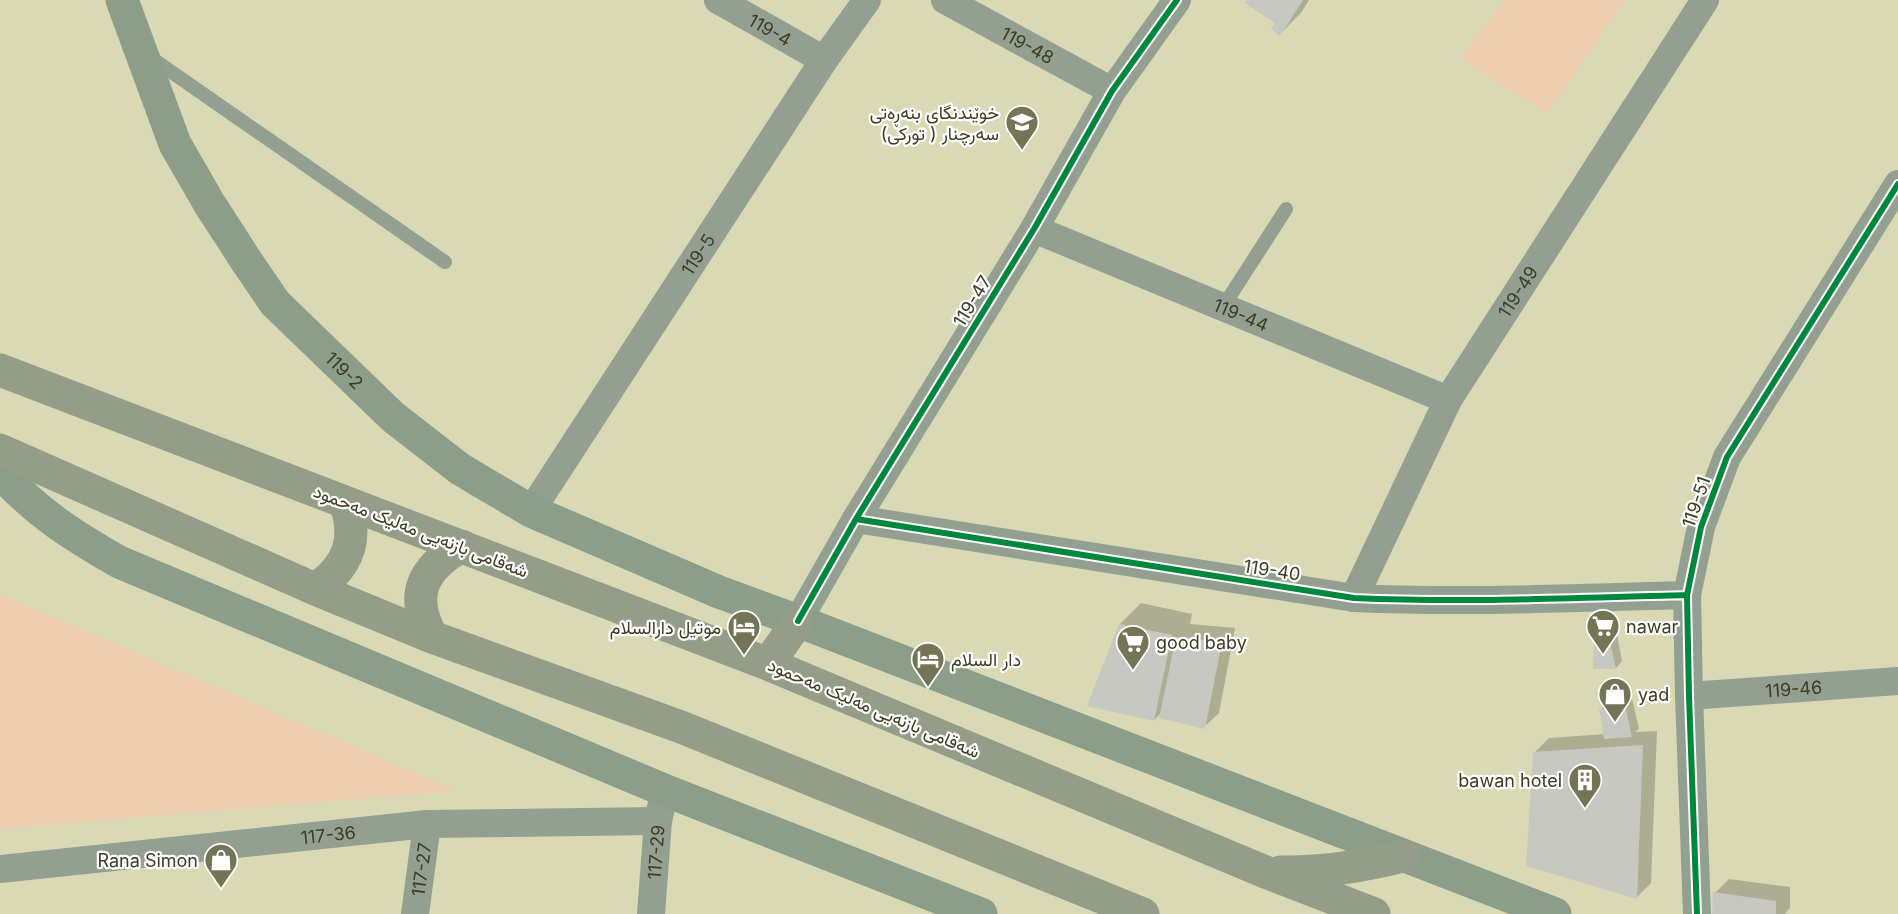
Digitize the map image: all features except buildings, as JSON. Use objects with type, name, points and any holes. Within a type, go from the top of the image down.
[{"type":"highway","name":"شەقامی بازنەیی مەلیک مەحمود","points":[[0,370],[768,664],[1263,871],[1374,914]]},
{"type":"highway","points":[[0,450],[315,589],[432,637],[681,728],[1143,914]]},
{"type":"highway","points":[[315,589],[340,567],[348,552],[352,535],[345,502]]},
{"type":"highway","points":[[432,637],[424,623],[421,607],[422,591],[427,576],[436,563],[462,546]]},
{"type":"highway","points":[[768,664],[798,621]]},
{"type":"highway","points":[[1263,871],[1335,870],[1369,865],[1403,856]]},
{"type":"main road","name":"119-2","points":[[122,0],[175,144],[209,202],[275,303],[393,417],[460,469],[531,511],[719,592],[1555,914]]},
{"type":"main road","points":[[0,472],[20,493],[54,522],[119,562],[661,806],[981,914]]},
{"type":"street","name":"119-4","points":[[718,0],[824,60]]},
{"type":"street","name":"119-5","points":[[531,511],[824,60],[867,0]]},
{"type":"street","name":"119-48","points":[[945,0],[1112,91]]},
{"type":"street","name":"119-47","points":[[798,621],[856,519],[1034,229],[1112,91],[1177,0]]},
{"type":"street","name":"119-49","points":[[1354,598],[1448,400],[1705,0]]},
{"type":"street","name":"119-51","points":[[1697,914],[1687,595],[1701,526],[1727,458],[1898,184]]},
{"type":"street","name":"119-44","points":[[1034,229],[1448,400]]},
{"type":"street","name":"119-40","points":[[856,519],[1354,598],[1471,600],[1687,595]]},
{"type":"street","name":"119-46","points":[[1689,696],[1893,674]]},
{"type":"street","name":"117-36","points":[[0,869],[427,824],[661,806]]},
{"type":"street","name":"117-29","points":[[651,914],[661,806]]},
{"type":"street","name":"117-27","points":[[415,914],[427,824]]},
{"type":"lane","points":[[141,51],[445,262]]},
{"type":"lane","points":[[1223,307],[1286,209]]},
{"type":"shaded area","points":[[1504,0],[1626,0],[1547,114],[1460,59]]},
{"type":"shaded area","points":[[0,594],[458,791],[0,829]]},
{"type":"cycle path","points":[[798,621],[856,519],[1034,229],[1112,91],[1177,0]]},
{"type":"cycle path","points":[[1697,914],[1687,595],[1701,527],[1727,457],[1898,184]]},
{"type":"cycle path","points":[[856,519],[1354,598],[1479,600],[1687,595]]},
{"type":"place","name":"خوێندنگای بنەڕەتی سەرچنار ( تورکی)","points":[[1022,151]]},
{"type":"place","name":"nawar","points":[[1603,655]]},
{"type":"place","name":"موتيل دارالسلام","points":[[744,656]]},
{"type":"place","name":"good baby","points":[[1133,671]]},
{"type":"place","name":"دار السلام","points":[[928,688]]},
{"type":"place","name":"yad","points":[[1615,723]]},
{"type":"place","name":"bawan hotel","points":[[1585,809]]},
{"type":"place","name":"Rana Simon","points":[[221,889]]}]
